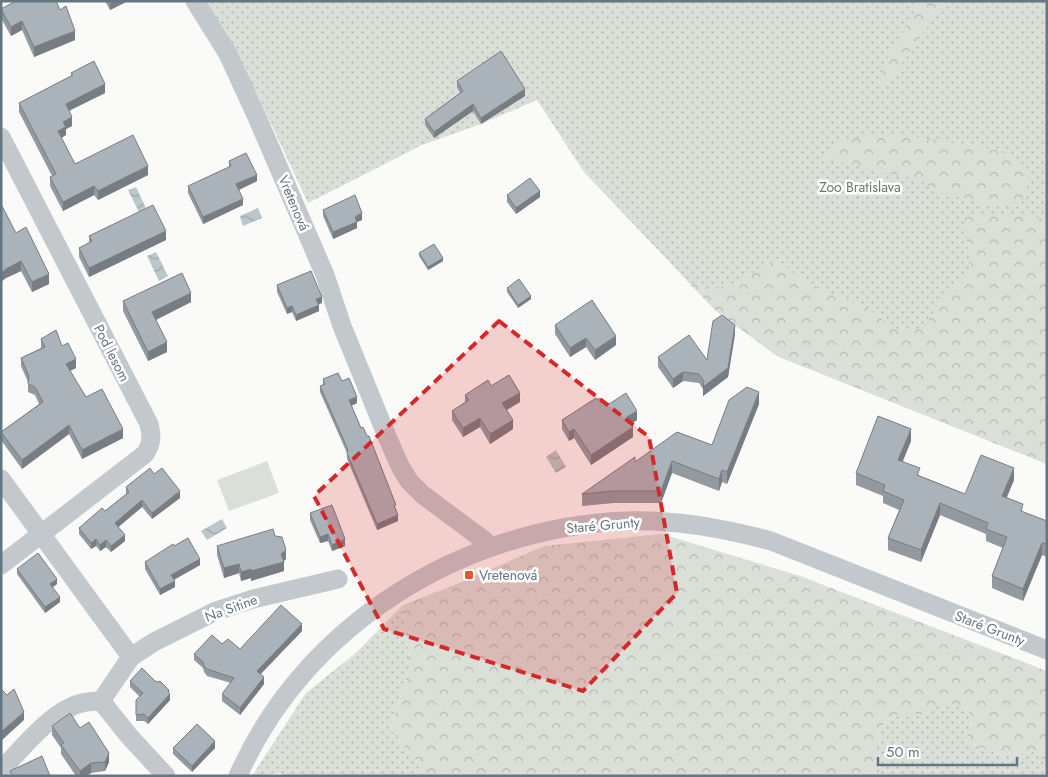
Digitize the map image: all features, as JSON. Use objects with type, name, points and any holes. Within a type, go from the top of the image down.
[{"type":"street","name":"Vretenová","points":[[195,1],[228,54],[256,115],[325,275],[342,326],[400,466],[409,481],[423,495],[490,547]]},
{"type":"street","name":"Pod lesom","points":[[1,137],[149,424],[152,436],[150,446],[145,454],[42,534]]},
{"type":"street","points":[[1,479],[131,657]]},
{"type":"street","name":"Staré Grunty","points":[[238,776],[264,724],[286,692],[307,668],[346,631],[371,611],[423,577],[490,547],[538,532],[625,521],[686,524],[737,532],[808,554],[1047,650]]},
{"type":"street","points":[[1,565],[42,534]]},
{"type":"street","name":"Na Sitine","points":[[101,700],[131,657],[154,642],[216,611],[253,599],[338,579]]},
{"type":"street","points":[[1,770],[59,713],[71,706],[101,700],[129,736],[166,776]]},
{"type":"highlighted area","points":[[499,321],[649,437],[677,593],[583,691],[384,629],[314,496]]},
{"type":"green space","name":"Zoo Bratislava","points":[[205,1],[1047,1],[1047,464],[777,356],[715,310],[584,172],[537,100],[481,124],[422,145],[308,203],[257,94]]},
{"type":"green space","points":[[920,1],[946,1],[881,92],[880,71]]},
{"type":"green space","points":[[898,136],[996,150],[1019,160],[1029,173],[1026,199],[1011,205],[989,206],[941,193],[916,178],[881,173],[861,166],[826,160],[824,155],[839,143],[848,140]]},
{"type":"green space","points":[[964,214],[1030,216],[1047,220],[1047,464],[777,356],[715,310],[686,280],[708,290],[732,284],[772,262],[783,263],[794,274],[821,290],[868,308],[897,331],[925,328],[944,296],[970,268]]},
{"type":"green space","points":[[267,461],[279,493],[229,511],[217,480]]},
{"type":"green space","points":[[662,534],[800,576],[1047,671],[1047,776],[998,776],[1010,774],[1044,775],[1046,764],[1034,752],[999,754],[966,742],[972,719],[967,708],[945,702],[924,714],[899,714],[887,720],[880,729],[879,776],[412,776],[421,766],[390,729],[410,667],[403,605],[462,582],[544,546]]},
{"type":"green space","points":[[403,605],[410,667],[390,729],[421,766],[412,776],[284,776],[281,773],[252,776],[306,693],[357,652]]},
{"type":"green space","points":[[945,701],[967,708],[972,719],[966,742],[999,754],[1034,752],[1046,764],[1044,775],[879,776],[880,729],[887,720],[899,714],[924,714]]},
{"type":"water","points":[[136,187],[146,208],[139,212],[128,190]]},
{"type":"water","points":[[258,208],[262,218],[243,226],[240,216]]},
{"type":"water","points":[[156,252],[168,276],[159,281],[147,256]]},
{"type":"water","points":[[556,450],[566,467],[556,473],[546,457]]},
{"type":"water","points":[[222,519],[227,528],[207,540],[201,531]]},
{"type":"building","points":[[16,1],[56,1],[60,10],[66,6],[75,31],[34,47],[22,21],[11,27],[1,9]]},
{"type":"building","points":[[501,51],[525,89],[481,118],[473,104],[434,132],[425,119],[463,91],[457,81]]},
{"type":"building","points":[[94,61],[105,84],[66,104],[72,117],[63,122],[66,127],[58,131],[75,164],[133,135],[148,166],[98,191],[94,186],[63,202],[50,177],[56,174],[19,103],[73,75],[71,73]]},
{"type":"building","points":[[246,153],[257,175],[236,184],[243,199],[203,217],[188,186],[231,166],[229,161]]},
{"type":"building","points":[[530,178],[540,191],[516,208],[507,195]]},
{"type":"building","points":[[355,195],[362,213],[355,217],[357,222],[333,232],[323,210]]},
{"type":"building","points":[[153,205],[166,231],[89,268],[79,248],[92,241],[89,236]]},
{"type":"building","points":[[2,206],[16,233],[26,227],[49,274],[32,282],[21,261],[1,273]]},
{"type":"building","points":[[434,244],[443,258],[428,267],[419,253]]},
{"type":"building","points":[[311,271],[322,297],[316,299],[319,305],[296,315],[292,306],[287,308],[277,285]]},
{"type":"building","points":[[182,273],[191,293],[152,312],[167,342],[148,352],[123,301]]},
{"type":"building","points":[[519,279],[531,296],[518,305],[507,288]]},
{"type":"building","points":[[592,300],[616,336],[595,350],[586,338],[570,348],[555,325]]},
{"type":"building","points":[[722,315],[735,325],[728,368],[703,387],[704,381],[699,374],[683,372],[673,379],[658,357],[689,335],[707,360],[713,321]]},
{"type":"building","points":[[56,330],[62,346],[68,343],[76,359],[66,364],[86,397],[102,389],[123,429],[82,450],[69,425],[22,460],[1,432],[43,402],[35,387],[28,384],[29,376],[21,358],[45,347],[41,339]]},
{"type":"building","points":[[338,373],[342,381],[349,378],[357,397],[349,400],[361,428],[363,427],[367,436],[369,436],[396,505],[394,505],[398,515],[377,524],[320,386],[325,384],[323,379]]},
{"type":"building","points":[[509,375],[520,393],[502,403],[513,420],[490,434],[480,418],[463,428],[452,411],[469,400],[465,395],[488,380],[491,386]]},
{"type":"building","points":[[747,387],[759,392],[727,472],[722,470],[719,479],[672,461],[661,491],[614,491],[582,494],[635,457],[635,462],[677,432],[712,445],[729,400]]},
{"type":"building","points":[[626,393],[637,411],[627,417],[633,427],[591,455],[574,429],[569,432],[562,420],[596,398],[597,400],[600,398],[606,406]]},
{"type":"building","points":[[878,416],[911,429],[898,460],[920,468],[917,475],[965,494],[981,455],[1014,468],[1002,496],[1023,504],[1021,511],[1047,521],[1047,544],[1042,543],[1023,589],[992,576],[1007,537],[986,529],[988,523],[940,503],[921,550],[888,538],[904,500],[883,491],[885,485],[856,473]]},
{"type":"building","points":[[150,468],[154,474],[162,468],[180,491],[152,513],[142,500],[115,523],[125,535],[111,546],[106,540],[100,545],[96,539],[91,543],[79,528],[102,508],[105,511],[129,492],[126,487]]},
{"type":"building","points":[[332,505],[345,539],[332,545],[328,534],[320,537],[310,513]]},
{"type":"building","points":[[273,529],[275,536],[282,537],[286,550],[281,554],[284,562],[241,572],[239,564],[224,568],[217,546]]},
{"type":"building","points":[[188,538],[200,559],[171,575],[175,581],[160,589],[145,562],[173,544],[174,546]]},
{"type":"building","points":[[38,553],[57,579],[50,584],[60,597],[45,607],[17,569]]},
{"type":"building","points":[[281,605],[302,624],[257,671],[264,677],[240,708],[222,694],[234,678],[207,669],[203,662],[194,654],[212,635],[222,644],[228,639],[240,649]]},
{"type":"building","points":[[142,668],[155,681],[160,681],[169,690],[170,694],[148,718],[144,714],[136,715],[136,700],[143,693],[130,681]]},
{"type":"building","points":[[1,689],[7,695],[14,689],[24,712],[1,732]]},
{"type":"building","points":[[70,713],[80,728],[89,722],[109,753],[105,762],[91,763],[80,771],[61,745],[64,743],[52,726]]},
{"type":"building","points":[[197,724],[215,741],[192,766],[173,748]]},
{"type":"building","points":[[42,756],[50,776],[12,776],[10,771]]},
{"type":"place","name":"Vretenová","points":[[469,575]]}]
